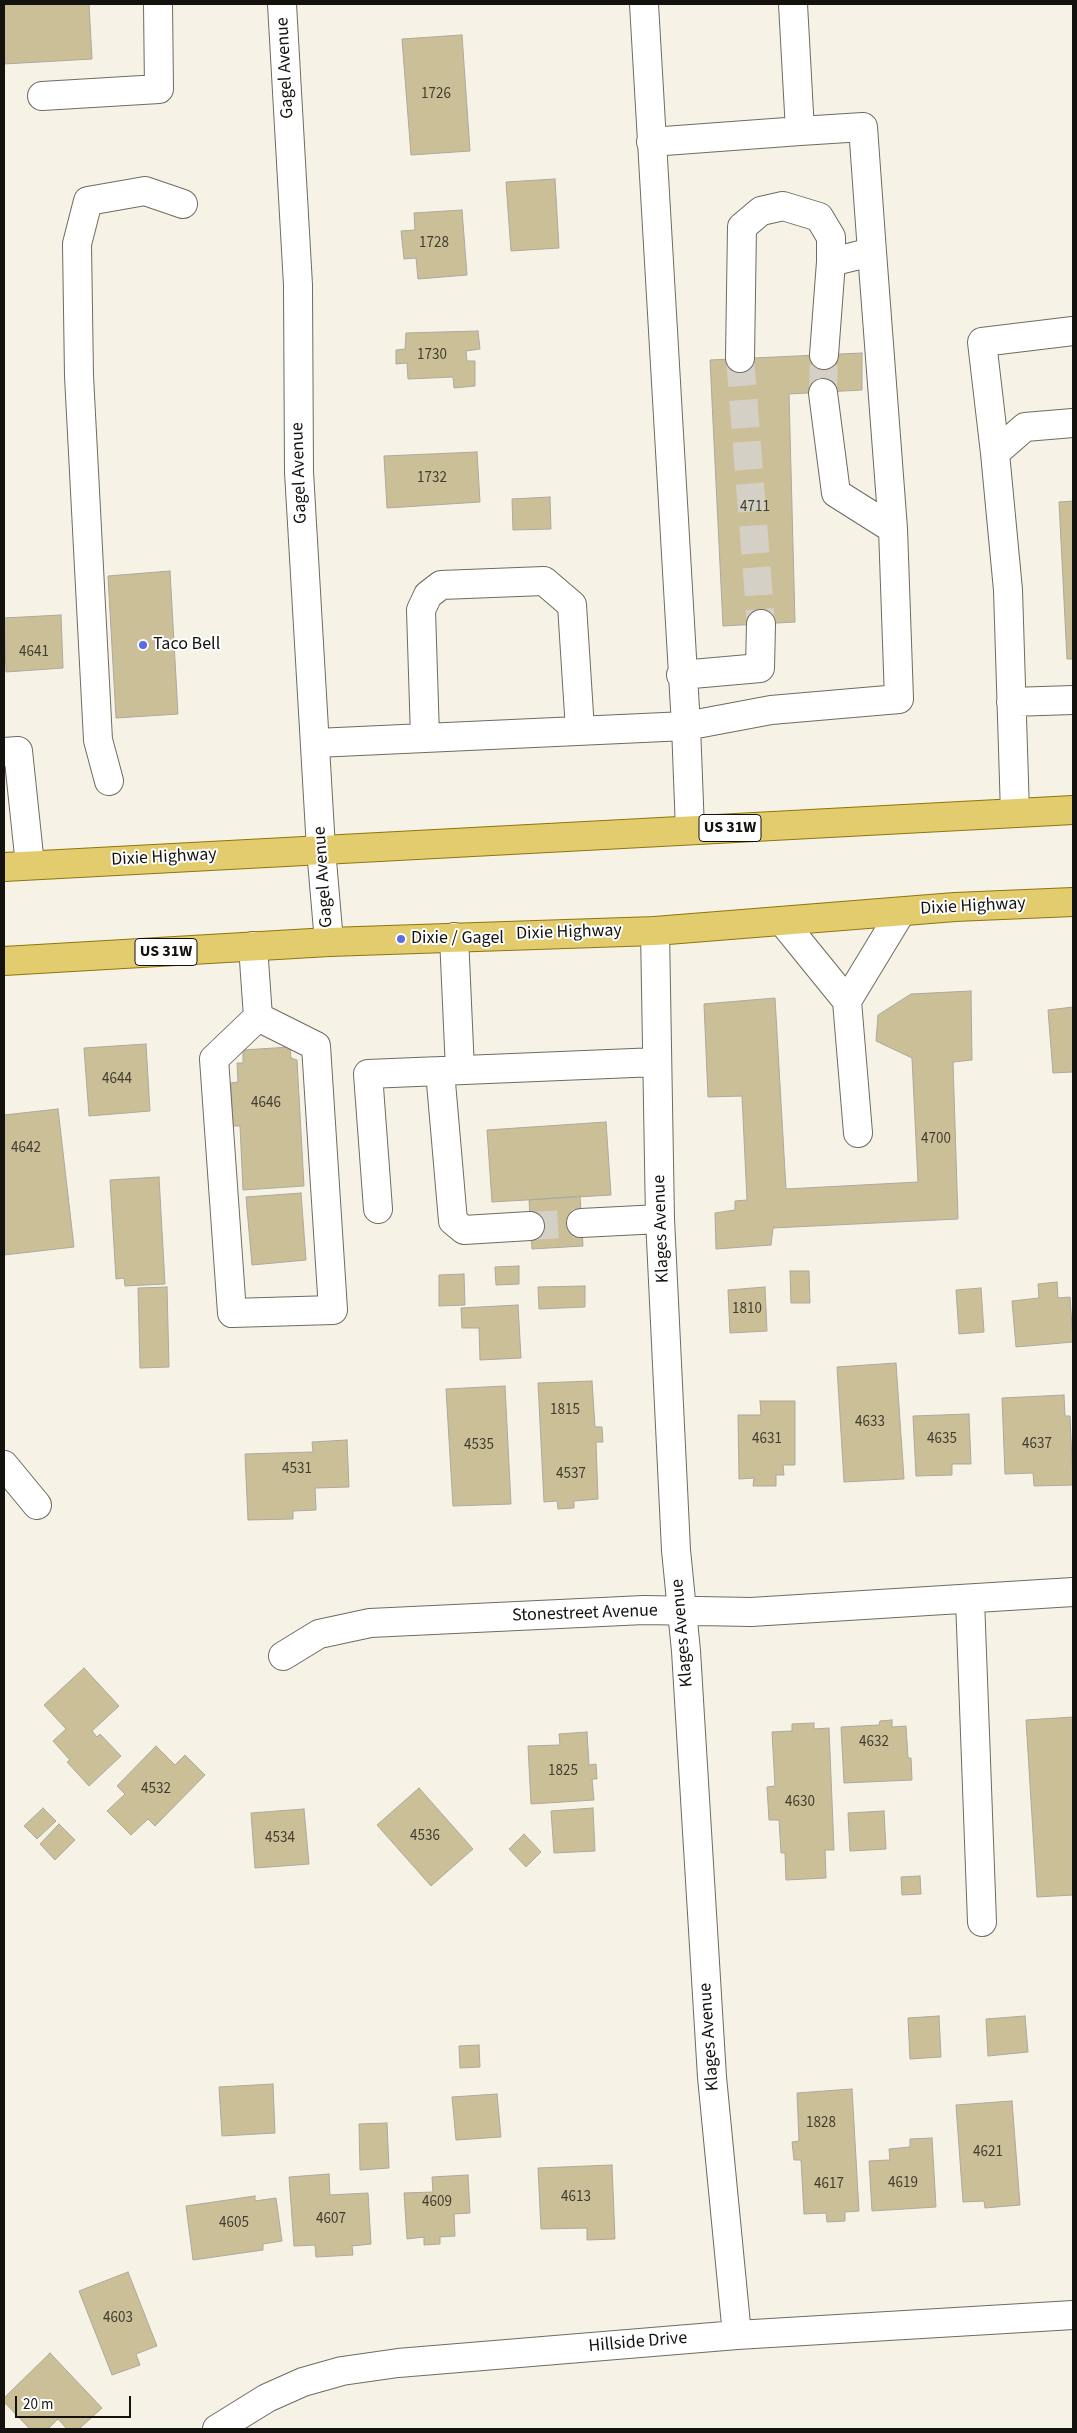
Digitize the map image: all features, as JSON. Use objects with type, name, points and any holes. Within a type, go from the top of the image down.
[{"type":"main road","name":"Dixie Highway","points":[[17,866],[1073,810]]},
{"type":"main road","name":"Dixie Highway","points":[[4,961],[329,942],[655,931],[901,912],[1073,902]]},
{"type":"street","points":[[42,96],[160,89],[158,4]]},
{"type":"street","name":"Gagel Avenue","points":[[282,4],[298,285],[299,472],[316,743],[320,849],[329,942]]},
{"type":"street","points":[[644,4],[667,387],[681,674],[686,726],[690,830]]},
{"type":"street","points":[[792,4],[800,131]]},
{"type":"street","points":[[316,743],[686,726],[770,710],[899,700],[893,529],[863,126],[651,142]]},
{"type":"street","points":[[109,782],[98,740],[79,376],[77,244],[88,201],[145,191],[183,204]]},
{"type":"street","points":[[740,358],[742,227],[761,211],[783,206],[819,217],[831,237],[824,355]]},
{"type":"street","points":[[831,262],[872,252]]},
{"type":"street","points":[[1015,813],[1008,590],[982,342],[1073,331]]},
{"type":"street","points":[[823,393],[836,493],[893,529]]},
{"type":"street","points":[[995,453],[1025,427],[1073,423]]},
{"type":"street","points":[[425,737],[421,610],[428,595],[441,585],[544,581],[572,604],[580,730]]},
{"type":"street","points":[[681,674],[760,668],[761,624]]},
{"type":"street","points":[[1011,702],[1073,700]]},
{"type":"street","points":[[4,752],[18,751],[17,866]]},
{"type":"street","points":[[847,1001],[901,912]]},
{"type":"street","points":[[782,921],[847,1001],[858,1133]]},
{"type":"street","name":"Klages Avenue","points":[[655,931],[660,1219],[676,1550],[686,1651],[712,2077],[736,2335]]},
{"type":"street","points":[[454,937],[450,1070],[453,1221],[464,1230],[530,1226]]},
{"type":"street","points":[[253,946],[258,1017]]},
{"type":"street","points":[[258,1017],[316,1046],[333,1310],[232,1313],[214,1059],[258,1017]]},
{"type":"street","points":[[378,1209],[368,1074],[657,1062]]},
{"type":"street","points":[[581,1223],[660,1219]]},
{"type":"street","points":[[4,1465],[37,1505]]},
{"type":"street","name":"Stonestreet Avenue","points":[[283,1656],[319,1634],[370,1623],[634,1611],[751,1612],[1073,1592]]},
{"type":"street","points":[[970,1599],[982,1922]]},
{"type":"street","name":"Hillside Drive","points":[[217,2429],[267,2398],[303,2382],[342,2371],[398,2363],[736,2335],[1073,2316]]},
{"type":"building","points":[[4,4],[89,4],[92,59],[4,64]]},
{"type":"building","points":[[462,35],[470,151],[411,155],[402,39]]},
{"type":"building","points":[[555,179],[559,248],[511,251],[506,182]]},
{"type":"building","points":[[462,210],[467,275],[418,279],[416,258],[404,259],[401,231],[415,230],[414,213]]},
{"type":"building","points":[[478,331],[480,349],[466,351],[467,361],[475,361],[475,386],[454,388],[453,377],[408,379],[407,363],[396,364],[396,350],[405,349],[406,333]]},
{"type":"building","points":[[862,353],[862,390],[789,394],[795,622],[723,626],[710,360]]},
{"type":"building","points":[[477,452],[480,502],[387,508],[384,456]]},
{"type":"building","points":[[550,497],[551,529],[513,530],[512,499]]},
{"type":"building","points":[[1073,501],[1073,659],[1067,659],[1059,502]]},
{"type":"building","name":"Taco Bell","points":[[170,571],[178,714],[116,718],[108,576]]},
{"type":"building","points":[[61,615],[63,668],[6,672],[4,618]]},
{"type":"building","points":[[971,991],[972,1060],[953,1062],[958,1219],[773,1228],[771,1245],[716,1249],[715,1213],[735,1210],[735,1201],[747,1200],[742,1096],[708,1097],[704,1004],[775,998],[786,1189],[918,1182],[912,1058],[876,1041],[878,1015],[911,994]]},
{"type":"building","points":[[1073,1007],[1073,1072],[1053,1073],[1048,1010]]},
{"type":"building","points":[[146,1044],[150,1111],[89,1116],[84,1048]]},
{"type":"building","points":[[290,1047],[291,1058],[297,1060],[304,1186],[243,1190],[240,1126],[233,1126],[231,1083],[238,1082],[237,1063],[243,1063],[243,1050]]},
{"type":"building","points":[[58,1109],[74,1247],[4,1255],[4,1115]]},
{"type":"building","points":[[606,1122],[611,1195],[492,1202],[487,1130]]},
{"type":"building","points":[[159,1177],[165,1284],[125,1286],[124,1278],[116,1279],[110,1180]]},
{"type":"building","points":[[301,1193],[306,1260],[252,1265],[246,1197]]},
{"type":"building","points":[[580,1196],[583,1246],[532,1249],[529,1200]]},
{"type":"building","points":[[519,1266],[519,1284],[496,1285],[495,1267]]},
{"type":"building","points":[[790,1271],[809,1271],[810,1303],[791,1303]]},
{"type":"building","points":[[464,1274],[465,1305],[439,1306],[439,1275]]},
{"type":"building","points":[[1057,1282],[1058,1298],[1070,1297],[1073,1342],[1016,1347],[1012,1301],[1039,1298],[1038,1284]]},
{"type":"building","points":[[585,1286],[585,1307],[539,1309],[538,1287]]},
{"type":"building","points":[[167,1287],[169,1367],[140,1368],[138,1288]]},
{"type":"building","points":[[765,1287],[767,1331],[730,1333],[728,1290]]},
{"type":"building","points":[[981,1288],[984,1332],[959,1334],[956,1290]]},
{"type":"building","points":[[518,1305],[521,1358],[480,1360],[479,1328],[462,1328],[461,1308]]},
{"type":"building","points":[[896,1363],[904,1479],[844,1482],[837,1367]]},
{"type":"building","points":[[592,1381],[595,1427],[602,1427],[603,1442],[596,1442],[598,1499],[574,1501],[574,1508],[558,1509],[557,1501],[544,1502],[538,1383]]},
{"type":"building","points":[[505,1386],[511,1504],[453,1506],[446,1389]]},
{"type":"building","points":[[1064,1395],[1065,1416],[1070,1416],[1073,1485],[1034,1486],[1033,1473],[1005,1474],[1002,1398]]},
{"type":"building","points":[[760,1401],[795,1401],[795,1465],[783,1465],[784,1475],[776,1475],[776,1486],[753,1486],[754,1478],[739,1479],[738,1415],[761,1415]]},
{"type":"building","points":[[969,1414],[971,1464],[952,1464],[952,1475],[916,1476],[913,1416]]},
{"type":"building","points":[[347,1440],[349,1487],[315,1488],[316,1510],[293,1511],[293,1519],[248,1520],[245,1454],[313,1452],[312,1442]]},
{"type":"building","points":[[84,1668],[119,1706],[92,1731],[97,1737],[100,1734],[121,1756],[89,1786],[67,1762],[70,1760],[53,1741],[66,1729],[44,1705]]},
{"type":"building","points":[[1073,1717],[1073,1895],[1037,1897],[1026,1720]]},
{"type":"building","points":[[892,1720],[892,1727],[906,1726],[908,1758],[911,1758],[912,1780],[844,1783],[841,1727],[879,1725],[880,1721]]},
{"type":"building","points":[[814,1723],[814,1729],[829,1728],[834,1850],[825,1850],[826,1878],[786,1880],[785,1853],[781,1853],[779,1820],[769,1820],[767,1787],[775,1786],[772,1732],[792,1731],[792,1724]]},
{"type":"building","points":[[587,1732],[589,1765],[596,1764],[597,1779],[592,1779],[594,1800],[531,1804],[528,1746],[560,1745],[559,1734]]},
{"type":"building","points":[[156,1746],[175,1765],[185,1755],[205,1775],[155,1826],[148,1819],[131,1835],[107,1811],[125,1794],[117,1786]]},
{"type":"building","points":[[419,1788],[473,1849],[431,1886],[377,1825]]},
{"type":"building","points":[[43,1808],[56,1821],[37,1839],[24,1826]]},
{"type":"building","points":[[593,1808],[595,1851],[554,1853],[551,1811]]},
{"type":"building","points":[[304,1809],[309,1864],[255,1868],[251,1813]]},
{"type":"building","points":[[884,1811],[886,1849],[850,1851],[848,1813]]},
{"type":"building","points":[[59,1824],[75,1840],[55,1860],[40,1844]]},
{"type":"building","points":[[524,1834],[541,1852],[526,1867],[509,1849]]},
{"type":"building","points":[[920,1876],[921,1894],[902,1895],[901,1877]]},
{"type":"building","points":[[939,2016],[941,2057],[910,2059],[908,2018]]},
{"type":"building","points":[[1025,2016],[1028,2052],[988,2056],[986,2019]]},
{"type":"building","points":[[479,2045],[480,2067],[460,2068],[459,2046]]},
{"type":"building","points":[[273,2084],[275,2133],[222,2136],[219,2087]]},
{"type":"building","points":[[852,2089],[859,2211],[845,2212],[845,2221],[827,2222],[826,2213],[804,2214],[801,2160],[794,2160],[792,2142],[799,2141],[797,2093]]},
{"type":"building","points":[[497,2094],[501,2137],[456,2140],[452,2097]]},
{"type":"building","points":[[1012,2101],[1020,2205],[985,2208],[984,2201],[963,2202],[956,2105]]},
{"type":"building","points":[[387,2123],[389,2168],[360,2170],[359,2124]]},
{"type":"building","points":[[932,2138],[936,2207],[872,2211],[869,2161],[890,2160],[889,2149],[910,2147],[910,2139]]},
{"type":"building","points":[[612,2165],[615,2239],[587,2240],[587,2228],[541,2229],[538,2168]]},
{"type":"building","points":[[329,2174],[330,2195],[368,2193],[371,2244],[352,2246],[353,2255],[316,2257],[315,2245],[294,2246],[289,2177]]},
{"type":"building","points":[[468,2175],[470,2213],[454,2214],[455,2236],[440,2237],[440,2244],[424,2245],[424,2237],[407,2239],[404,2193],[433,2192],[432,2177]]},
{"type":"building","points":[[255,2196],[255,2201],[276,2198],[282,2241],[263,2244],[263,2250],[193,2260],[186,2206]]},
{"type":"building","points":[[128,2272],[157,2346],[136,2354],[140,2365],[112,2375],[79,2291]]},
{"type":"building","points":[[50,2353],[102,2408],[79,2429],[67,2429],[58,2419],[48,2429],[30,2429],[4,2402],[4,2398]]},
{"type":"tunnel","points":[[823,393],[824,355]]},
{"type":"tunnel","points":[[740,358],[761,624]]},
{"type":"tunnel","points":[[530,1226],[581,1223]]},
{"type":"place","name":"Taco Bell","points":[[143,645]]},
{"type":"place","name":"Dixie / Gagel","points":[[401,939]]}]
